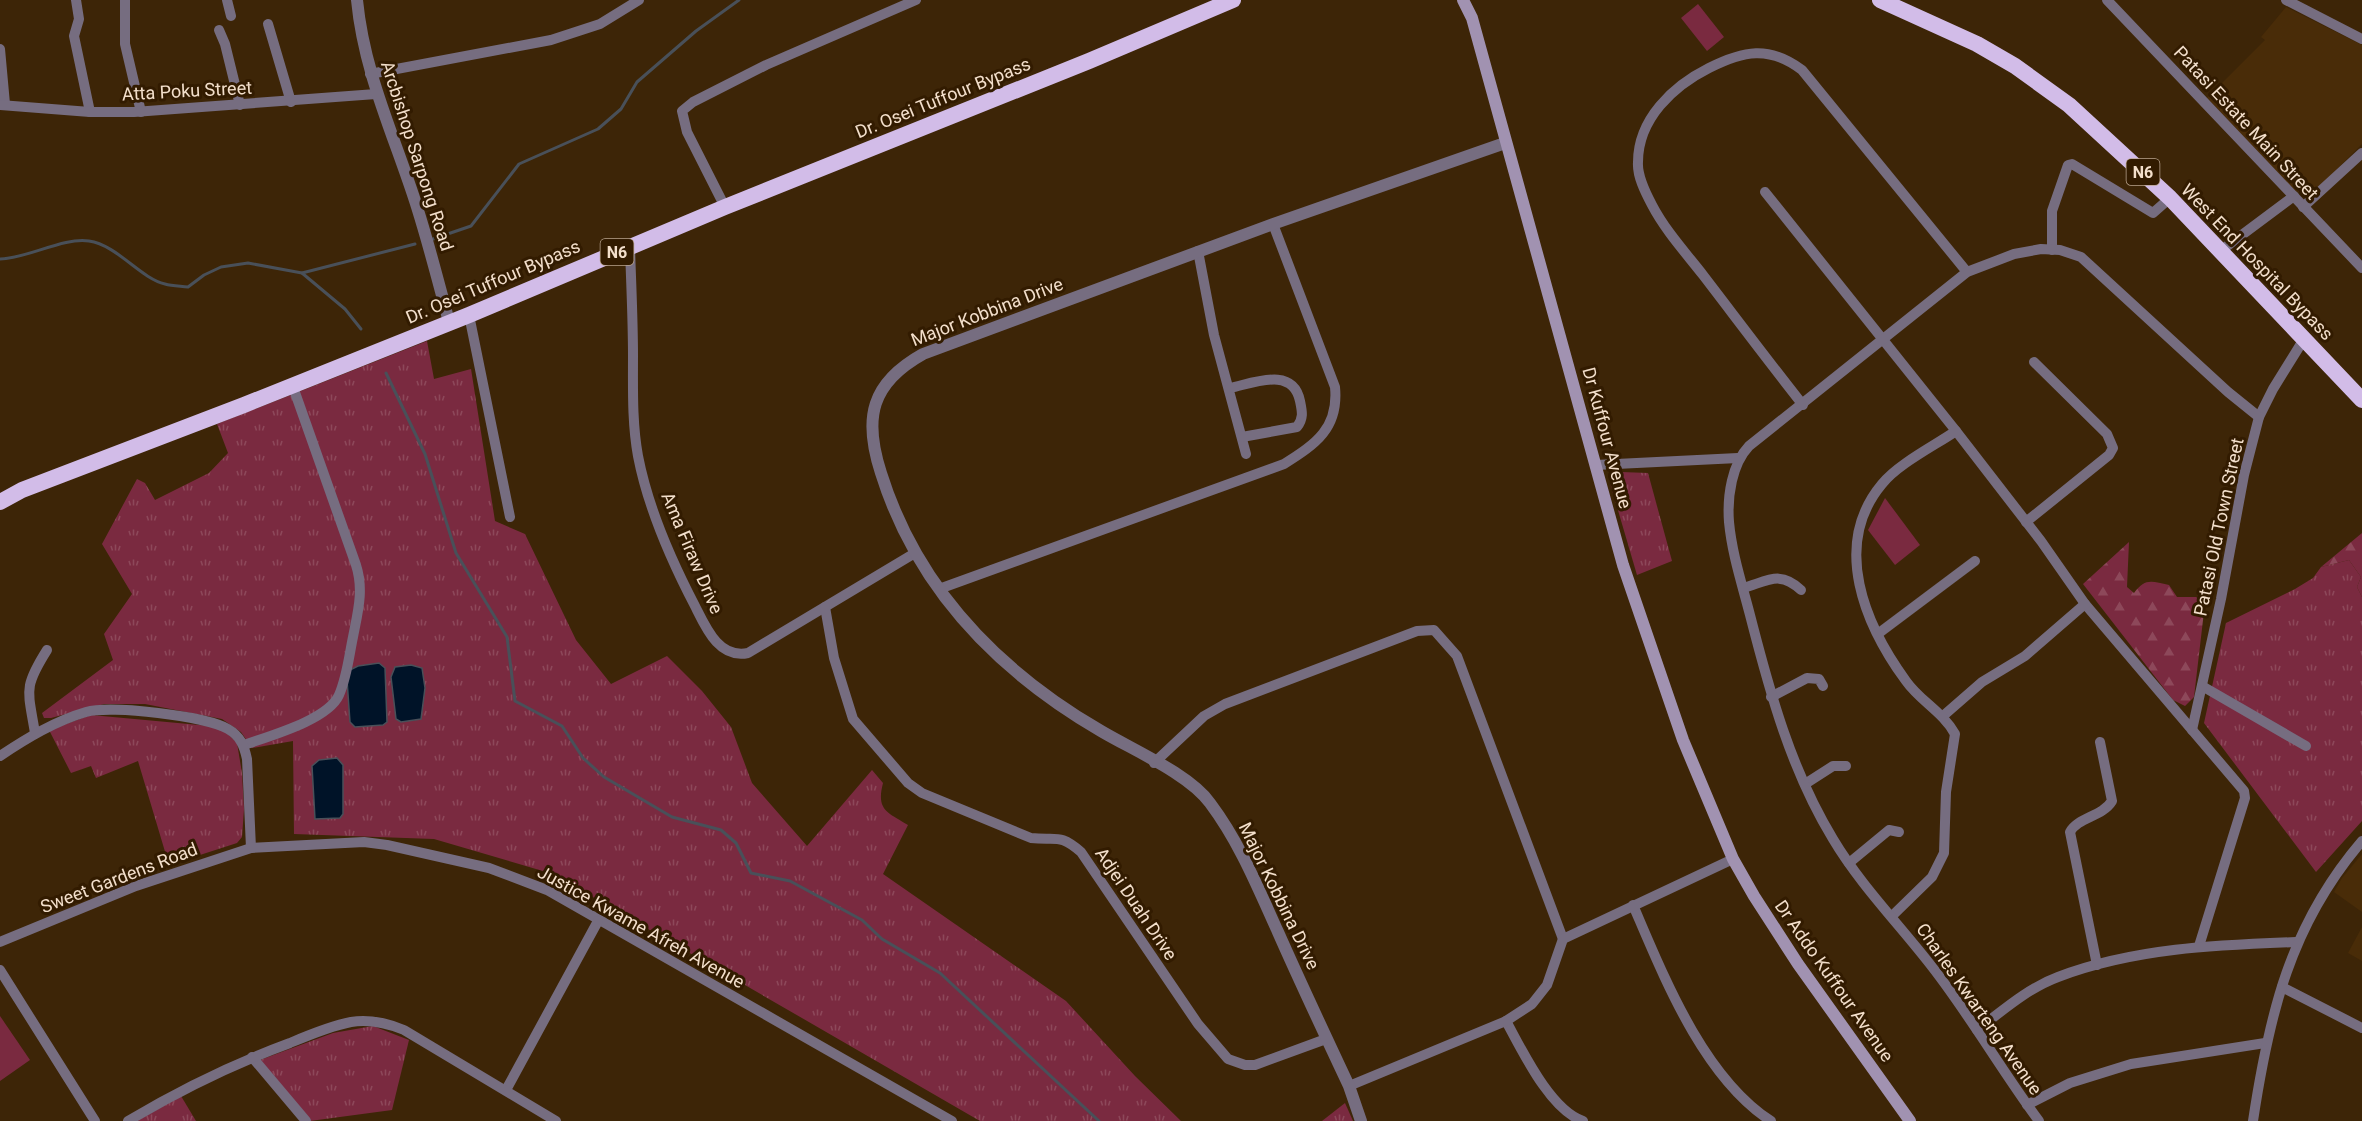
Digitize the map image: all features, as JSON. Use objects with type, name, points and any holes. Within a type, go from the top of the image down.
[{"type":"highway","name":"Dr. Osei Tuffour Bypass","points":[[0,502],[22,490],[469,315],[725,207],[1089,62],[1233,0]]},
{"type":"highway","name":"West End Hospital Bypass","points":[[1880,0],[1908,5],[2015,66],[2069,105],[2170,198],[2362,400]]},
{"type":"main road","points":[[1463,0],[1472,18]]},
{"type":"main road","points":[[1472,18],[1473,0]]},
{"type":"main road","name":"Dr Kuffour Avenue","points":[[1472,18],[1623,565],[1683,740],[1733,859]]},
{"type":"main road","name":"Dr Addo Kuffour Avenue","points":[[1733,859],[1798,964],[1910,1121]]},
{"type":"street","points":[[75,0],[79,19],[75,36],[90,112]]},
{"type":"street","points":[[124,0],[125,44],[141,112]]},
{"type":"street","points":[[227,0],[231,16]]},
{"type":"street","name":"Arcbishop Sarpong Road","points":[[357,0],[360,31],[370,74],[417,206],[449,322]]},
{"type":"street","points":[[370,74],[551,40],[600,24],[639,0]]},
{"type":"street","points":[[725,207],[687,132],[682,111],[693,102],[766,64],[916,0]]},
{"type":"street","name":"Patasi Estate Main Street","points":[[2107,0],[2362,268]]},
{"type":"street","points":[[2293,2],[2362,39]]},
{"type":"street","points":[[268,24],[291,102]]},
{"type":"street","points":[[219,30],[225,44],[240,105]]},
{"type":"street","points":[[0,49],[3,104]]},
{"type":"street","points":[[1803,405],[1661,221],[1642,184],[1638,162],[1644,133],[1653,113],[1686,82],[1735,55],[1751,52],[1780,57],[1802,70],[1967,272]]},
{"type":"street","name":"Atta Poku Street","points":[[3,104],[90,112],[141,112],[376,94]]},
{"type":"street","name":"Major Kobbina Drive","points":[[1361,1121],[1348,1086],[1233,838],[1209,802],[1197,789],[1078,718],[1013,669],[987,646],[939,589],[915,553],[892,506],[874,448],[871,417],[885,383],[923,354],[1198,251],[1506,143]]},
{"type":"street","points":[[2303,207],[2362,153]]},
{"type":"street","points":[[2052,250],[2052,211],[2068,165],[2072,164],[2152,213],[2170,198]]},
{"type":"street","points":[[1766,192],[1956,431],[2085,604],[2240,785],[2245,798],[2199,946]]},
{"type":"street","points":[[2219,252],[2294,196]]},
{"type":"street","points":[[939,589],[1284,464],[1325,433],[1332,423],[1335,387],[1273,224]]},
{"type":"street","name":"Ama Firaw Drive","points":[[630,246],[634,410],[639,458],[655,516],[681,580],[709,633],[732,654],[748,653],[915,553]]},
{"type":"street","points":[[1596,465],[1738,458],[1749,446],[1884,341],[1967,272],[2014,254],[2052,250],[2081,257],[2228,392],[2259,417]]},
{"type":"street","points":[[1198,251],[1214,335],[1246,454]]},
{"type":"street","points":[[469,315],[510,517]]},
{"type":"street","name":"Patasi Old Town Street","points":[[2192,730],[2221,600],[2244,475],[2259,417],[2273,389],[2304,339]]},
{"type":"street","points":[[2026,522],[2109,455],[2113,448],[2107,434],[2034,362]]},
{"type":"street","points":[[1230,388],[1279,378],[1291,382],[1298,391],[1302,413],[1297,427],[1242,437]]},
{"type":"street","points":[[244,745],[316,717],[334,704],[339,697],[345,676],[361,592],[356,565],[292,384]]},
{"type":"street","points":[[1892,916],[1932,877],[1944,853],[1946,792],[1955,734],[1943,716],[1919,698],[1894,665],[1859,586],[1855,570],[1854,548],[1860,520],[1882,483],[1956,431]]},
{"type":"street","name":"Charles Kwarteng Avenue","points":[[1738,458],[1731,492],[1729,520],[1733,553],[1771,697],[1804,784],[1827,829],[1849,863],[1892,916],[1977,1030],[2039,1121]]},
{"type":"street","points":[[1879,633],[1975,561]]},
{"type":"street","points":[[1743,588],[1778,578],[1790,579],[1801,590]]},
{"type":"street","points":[[1943,716],[1982,682],[2025,656],[2085,604]]},
{"type":"street","name":"Adjei Duah Drive","points":[[825,608],[847,706],[853,719],[873,744],[908,783],[922,793],[1031,838],[1063,839],[1082,852],[1198,1024],[1228,1059],[1245,1065],[1255,1065],[1326,1039]]},
{"type":"street","points":[[1154,763],[1186,730],[1225,704],[1416,630],[1434,630],[1457,656],[1563,939],[1542,994],[1506,1021],[1348,1086]]},
{"type":"street","points":[[35,733],[28,691],[30,677],[47,650]]},
{"type":"street","points":[[1771,697],[1807,678],[1819,679],[1823,686]]},
{"type":"street","points":[[2202,686],[2306,746]]},
{"type":"street","points":[[0,756],[35,733],[95,710],[140,711],[218,724],[236,735],[244,745],[247,759],[251,848]]},
{"type":"street","points":[[2097,965],[2070,832],[2074,826],[2108,808],[2112,801],[2100,742]]},
{"type":"street","points":[[1804,784],[1833,766],[1846,766]]},
{"type":"street","points":[[1849,863],[1889,830],[1899,832]]},
{"type":"street","points":[[2253,1121],[2265,1043],[2297,942],[2319,900],[2362,841]]},
{"type":"street","name":"Justice Kwame Afreh Avenue","points":[[251,848],[364,843],[446,856],[527,881],[547,890],[952,1121]]},
{"type":"street","name":"Sweet Gardens Road","points":[[0,942],[136,886],[251,848]]},
{"type":"street","points":[[1563,939],[1733,859]]},
{"type":"street","points":[[1633,905],[1671,990],[1716,1066],[1740,1097],[1771,1121]]},
{"type":"street","points":[[506,1090],[598,921]]},
{"type":"street","points":[[1977,1030],[2014,1001],[2056,978],[2097,965],[2199,946],[2297,942]]},
{"type":"street","points":[[0,970],[95,1121]]},
{"type":"street","points":[[2282,987],[2362,1028]]},
{"type":"street","points":[[1506,1021],[1525,1056],[1558,1104],[1566,1112],[1583,1121]]},
{"type":"street","points":[[128,1121],[180,1090],[252,1057],[351,1022],[386,1022],[404,1030],[556,1121]]},
{"type":"street","points":[[2027,1105],[2070,1083],[2131,1064],[2265,1043]]},
{"type":"street","points":[[252,1057],[306,1121]]},
{"type":"shaded area","points":[[2286,7],[2362,45],[2362,144],[2316,190],[2302,193],[2294,190],[2207,98],[2265,40],[2261,37]]},
{"type":"shaded area","points":[[2362,854],[2362,912],[2334,892],[2342,878]]},
{"type":"shaded area","points":[[2362,927],[2362,961],[2348,953]]},
{"type":"green space","points":[[1698,4],[1724,37],[1707,51],[1681,18]]},
{"type":"green space","points":[[427,341],[434,379],[471,369],[495,521],[525,534],[576,640],[611,684],[667,656],[702,691],[731,727],[752,783],[807,846],[872,770],[883,783],[882,805],[894,817],[908,825],[883,874],[1066,1001],[1135,1076],[1181,1121],[980,1121],[553,874],[434,839],[294,834],[293,741],[252,748],[241,732],[222,719],[145,704],[104,704],[44,718],[42,713],[113,660],[104,634],[132,594],[102,544],[137,479],[145,483],[155,500],[209,473],[228,453],[217,424]]},
{"type":"green space","points":[[1621,472],[1648,473],[1672,561],[1637,575],[1610,483]]},
{"type":"green space","points":[[1885,498],[1920,545],[1895,565],[1868,530]]},
{"type":"green space","points":[[2362,533],[2362,597],[2357,587],[2361,577],[2349,560],[2321,567]]},
{"type":"green space","points":[[2129,542],[2127,587],[2134,593],[2145,583],[2157,582],[2169,585],[2177,597],[2196,597],[2205,603],[2194,697],[2185,706],[2173,700],[2083,584]]},
{"type":"green space","points":[[2349,560],[2361,577],[2357,587],[2362,597],[2362,821],[2316,872],[2204,723],[2226,623],[2295,589],[2313,578],[2321,567]]},
{"type":"green space","points":[[91,715],[221,727],[237,743],[242,773],[244,809],[242,837],[237,843],[169,865],[138,761],[96,778],[91,766],[71,773],[49,730]]},
{"type":"green space","points":[[0,1016],[30,1060],[0,1081]]},
{"type":"green space","points":[[373,1026],[409,1040],[392,1110],[310,1121],[260,1060],[333,1033]]},
{"type":"green space","points":[[181,1096],[196,1121],[137,1121]]},
{"type":"green space","points":[[1345,1103],[1353,1121],[1322,1121]]},
{"type":"water","points":[[379,663],[385,668],[387,722],[383,725],[355,727],[350,722],[347,680],[350,670],[358,666]]},
{"type":"water","points":[[411,665],[422,668],[425,688],[421,719],[401,722],[396,719],[391,677],[395,667]]},
{"type":"water","points":[[337,758],[343,765],[343,814],[340,818],[315,819],[312,766],[319,760]]},
{"type":"waterway","points":[[433,239],[471,226],[519,164],[598,129],[621,109],[637,82],[696,31],[739,0]]},
{"type":"waterway","points":[[0,259],[68,242],[89,241],[109,249],[156,281],[188,287],[204,275],[221,267],[248,263],[302,273],[415,244]]},
{"type":"waterway","points":[[302,273],[345,309],[361,329]]},
{"type":"waterway","points":[[386,373],[425,454],[456,553],[507,637],[515,701],[562,726],[583,758],[604,777],[672,817],[721,830],[736,843],[751,873],[790,881],[862,920],[882,939],[940,973],[1099,1121]]}]
